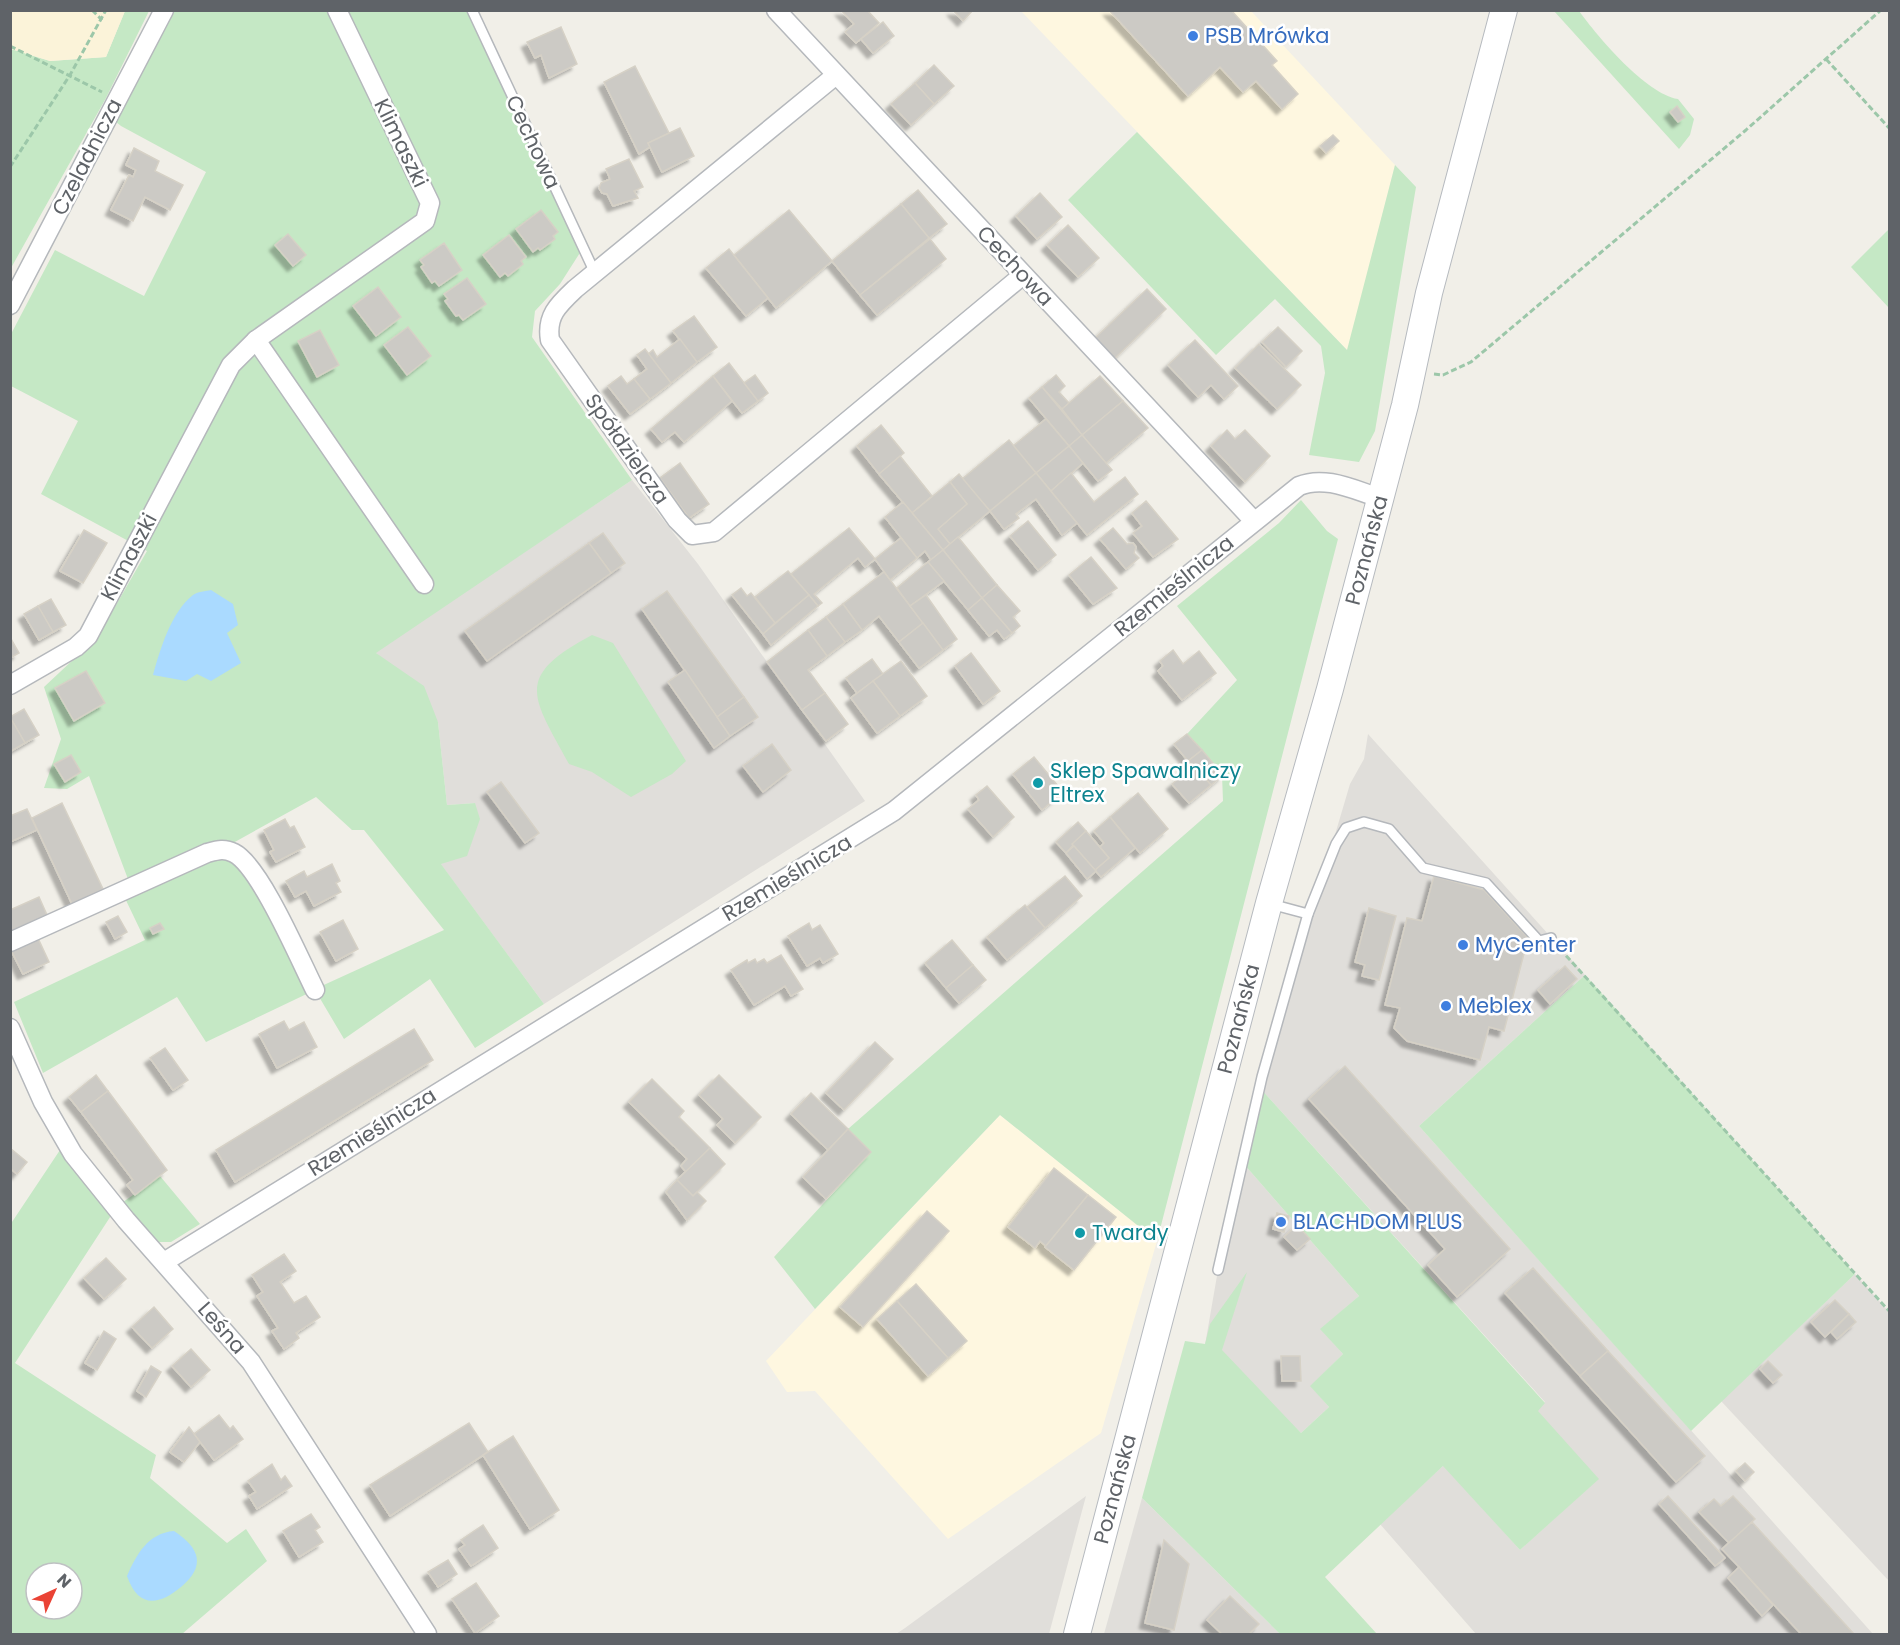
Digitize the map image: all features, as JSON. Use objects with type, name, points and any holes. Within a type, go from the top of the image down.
[{"type":"main road","name":"Poznańska","points":[[1077,1635],[1269,903],[1330,689],[1405,405],[1430,293],[1504,10]]},
{"type":"street","name":"Czeladnicza","points":[[10,305],[164,10]]},
{"type":"street","name":"Klimaszki","points":[[10,685],[76,647],[88,636],[231,365],[256,340],[425,221],[430,203],[336,10]]},
{"type":"street","name":"Cechowa","points":[[776,10],[1254,521]]},
{"type":"street","name":"Spółdzielcza","points":[[836,75],[595,273],[555,308],[548,326],[550,340],[678,520],[692,535],[714,532],[1023,275]]},
{"type":"street","points":[[256,340],[424,584]]},
{"type":"street","name":"Rzemieślnicza","points":[[164,1262],[894,811],[1299,486],[1312,480],[1380,498]]},
{"type":"street","points":[[10,942],[207,853],[224,849],[236,854],[253,869],[315,990]]},
{"type":"street","name":"Leśna","points":[[10,1028],[43,1102],[73,1154],[126,1220],[251,1362],[427,1635]]},
{"type":"lane","name":"Cechowa","points":[[472,10],[595,273]]},
{"type":"lane","points":[[1218,1270],[1262,1077],[1308,914],[1336,844],[1346,828],[1364,822],[1389,830],[1423,868],[1486,883],[1539,940],[1551,938]]},
{"type":"lane","points":[[1269,903],[1308,914]]},
{"type":"path","points":[[92,10],[102,20]]},
{"type":"path","points":[[10,167],[70,75],[106,10]]},
{"type":"path","points":[[1413,370],[1443,375],[1471,362],[1881,10]]},
{"type":"path","points":[[10,46],[106,94]]},
{"type":"path","points":[[1826,59],[1890,129]]},
{"type":"path","points":[[1551,938],[1890,1312]]},
{"type":"shaded area","points":[[1021,11],[1251,11],[1395,165],[1348,351]]},
{"type":"shaded area","points":[[632,480],[698,564],[865,801],[544,1004],[440,863],[475,803],[447,805],[438,722],[375,652]]},
{"type":"shaded area","points":[[1368,734],[1585,975],[1419,1126],[1873,1634],[1476,1634],[1380,1524],[1444,1465],[1520,1550],[1598,1479],[1537,1411],[1545,1402],[1260,1088],[1350,784],[1364,759]]},
{"type":"shaded area","points":[[1000,1115],[1157,1241],[1101,1433],[948,1539],[815,1391],[787,1392],[766,1361]]},
{"type":"shaded area","points":[[1243,1163],[1359,1296],[1321,1329],[1343,1354],[1311,1386],[1329,1407],[1301,1433],[1205,1345],[1218,1270]]},
{"type":"shaded area","points":[[1855,1274],[1889,1312],[1889,1581],[1721,1401]]},
{"type":"shaded area","points":[[1086,1496],[1049,1634],[896,1634],[905,1628]]},
{"type":"shaded area","points":[[1142,1498],[1273,1627],[1280,1634],[1104,1634]]},
{"type":"green space","points":[[125,11],[149,11],[106,98],[11,268],[11,49],[50,61],[106,57]]},
{"type":"green space","points":[[168,11],[472,11],[583,248],[560,284],[535,311],[532,337],[632,480],[376,653],[424,686],[438,722],[447,805],[475,803],[480,819],[467,856],[441,864],[544,1004],[475,1048],[430,979],[344,1039],[315,990],[206,1042],[177,997],[43,1073],[14,1002],[145,940],[122,892],[131,887],[89,776],[67,789],[44,788],[61,739],[44,687],[76,657],[108,619],[147,551],[41,494],[78,421],[11,386],[10,336],[55,250],[144,296],[206,172],[121,126],[111,118]],"holes":[[[316,797],[352,830],[364,830],[444,930],[315,989],[245,860],[224,848]]]},
{"type":"green space","points":[[1554,11],[1579,11],[1610,49],[1638,76],[1665,95],[1678,99],[1694,119],[1690,135],[1679,149]]},
{"type":"green space","points":[[1137,132],[1347,350],[1395,165],[1416,187],[1375,431],[1359,462],[1309,455],[1325,373],[1321,346],[1275,299],[1216,355],[1068,200]]},
{"type":"green space","points":[[1889,229],[1889,308],[1851,267]]},
{"type":"green space","points":[[1301,500],[1327,531],[1338,539],[1157,1241],[1000,1115],[815,1309],[774,1257],[871,1152],[848,1129],[1223,801],[1222,775],[1187,734],[1237,680],[1177,606],[1279,523]]},
{"type":"green space","points":[[592,635],[613,643],[686,761],[672,774],[631,797],[592,772],[569,764],[539,704],[537,690],[540,676],[550,663]]},
{"type":"green space","points":[[1585,975],[1855,1274],[1691,1431],[1419,1126]]},
{"type":"green space","points":[[1260,1088],[1545,1403],[1538,1411],[1599,1479],[1520,1550],[1443,1466],[1325,1577],[1377,1634],[1280,1634],[1142,1498],[1185,1341],[1205,1344],[1210,1324],[1247,1272],[1222,1350],[1301,1433],[1329,1407],[1310,1386],[1343,1354],[1320,1329],[1359,1296],[1243,1163]]},
{"type":"green space","points":[[66,1141],[116,1207],[160,1176],[200,1224],[171,1242],[146,1242],[116,1208],[15,1363],[156,1455],[150,1478],[227,1543],[246,1529],[267,1561],[182,1634],[11,1634],[10,1225]]},
{"type":"sand","points":[[11,10],[125,11],[106,57],[50,61],[11,49]]},
{"type":"water","points":[[211,590],[233,604],[238,625],[227,633],[241,663],[211,681],[197,674],[186,681],[153,675],[167,632],[178,611],[193,595]]},
{"type":"water","points":[[174,1531],[190,1544],[194,1551],[197,1565],[194,1572],[181,1587],[164,1598],[150,1601],[143,1599],[137,1594],[127,1576],[144,1546],[157,1536]]},
{"type":"building","points":[[841,10],[867,10],[879,23],[856,43],[845,32],[854,24]]},
{"type":"building","points":[[953,10],[973,10],[963,21]]},
{"type":"building","name":"PSB Mrówka","points":[[1109,10],[1231,10],[1277,61],[1272,65],[1298,94],[1282,109],[1256,81],[1243,92],[1220,67],[1188,96]]},
{"type":"building","points":[[883,22],[894,36],[873,53],[861,39]]},
{"type":"building","points":[[561,27],[577,64],[549,78],[541,55],[535,58],[527,42]]},
{"type":"building","points":[[934,65],[954,86],[934,104],[915,83]]},
{"type":"building","points":[[635,66],[669,133],[648,143],[650,147],[639,154],[604,82]]},
{"type":"building","points":[[915,83],[934,104],[911,125],[891,104]]},
{"type":"building","points":[[1677,106],[1685,117],[1678,122],[1670,112]]},
{"type":"building","points":[[680,128],[694,156],[662,172],[648,143]]},
{"type":"building","points":[[1333,135],[1339,141],[1326,153],[1320,146]]},
{"type":"building","points":[[134,148],[159,161],[155,171],[183,185],[170,210],[145,197],[133,221],[111,210],[129,175],[133,177],[136,170],[126,165]]},
{"type":"building","points":[[629,159],[643,187],[634,191],[638,198],[613,206],[607,194],[602,193],[599,188],[601,183],[610,179],[606,169]]},
{"type":"building","points":[[918,190],[947,224],[929,238],[901,204]]},
{"type":"building","points":[[1040,193],[1062,217],[1037,239],[1016,216]]},
{"type":"building","points":[[901,204],[929,238],[860,295],[832,261]]},
{"type":"building","points":[[541,210],[558,232],[553,236],[555,239],[540,250],[538,248],[533,252],[516,229]]},
{"type":"building","points":[[789,210],[832,261],[776,308],[734,255]]},
{"type":"building","points":[[1068,225],[1099,258],[1078,277],[1047,245]]},
{"type":"building","points":[[288,234],[306,255],[293,266],[275,245]]},
{"type":"building","points":[[509,235],[526,257],[521,261],[523,264],[508,276],[505,273],[500,277],[483,255]]},
{"type":"building","points":[[930,239],[946,259],[877,315],[860,295]]},
{"type":"building","points":[[444,243],[462,270],[439,286],[435,281],[432,283],[421,267],[424,265],[420,260]]},
{"type":"building","points":[[729,249],[768,298],[746,316],[706,268]]},
{"type":"building","points":[[467,278],[486,304],[463,320],[459,315],[456,316],[445,301],[448,299],[444,294]]},
{"type":"building","points":[[378,287],[401,317],[376,336],[353,306]]},
{"type":"building","points":[[1147,289],[1166,309],[1113,360],[1094,339]]},
{"type":"building","points":[[694,316],[717,347],[697,362],[673,331]]},
{"type":"building","points":[[408,327],[431,356],[407,375],[384,345]]},
{"type":"building","points":[[1278,327],[1302,351],[1286,367],[1262,342]]},
{"type":"building","points":[[320,330],[339,365],[317,377],[298,341]]},
{"type":"building","points":[[680,339],[697,362],[671,383],[648,354],[653,350],[657,357]]},
{"type":"building","points":[[1195,340],[1238,386],[1224,399],[1211,385],[1198,397],[1168,365]]},
{"type":"building","points":[[1259,344],[1301,385],[1277,409],[1235,368]]},
{"type":"building","points":[[645,349],[671,383],[650,399],[634,379],[647,369],[637,355]]},
{"type":"building","points":[[729,363],[758,401],[742,413],[713,376]]},
{"type":"building","points":[[755,375],[768,393],[758,401],[744,383]]},
{"type":"building","points":[[1056,375],[1065,386],[1059,392],[1069,403],[1062,409],[1042,387]]},
{"type":"building","points":[[621,376],[627,384],[634,379],[650,399],[630,414],[608,386]]},
{"type":"building","points":[[713,376],[732,401],[684,442],[675,432],[662,442],[651,429]]},
{"type":"building","points":[[1100,376],[1123,401],[1082,435],[1062,409]]},
{"type":"building","points":[[1042,387],[1082,435],[1069,446],[1029,398]]},
{"type":"building","points":[[1123,401],[1148,428],[1106,463],[1082,435]]},
{"type":"building","points":[[1046,419],[1069,446],[1036,473],[1013,446]]},
{"type":"building","points":[[881,425],[904,453],[879,474],[857,446]]},
{"type":"building","points":[[1227,430],[1235,439],[1245,430],[1270,456],[1245,482],[1211,446]]},
{"type":"building","points":[[1082,435],[1112,470],[1098,481],[1069,446]]},
{"type":"building","points":[[1009,440],[1036,473],[990,511],[962,479]]},
{"type":"building","points":[[1069,446],[1083,463],[1051,491],[1036,473]]},
{"type":"building","points":[[900,456],[932,496],[912,513],[879,474]]},
{"type":"building","points":[[680,463],[709,504],[689,518],[660,478]]},
{"type":"building","points":[[1036,473],[1077,523],[1062,535],[1036,499],[1016,514],[1019,518],[1004,529],[990,511]]},
{"type":"building","points":[[1071,473],[1094,502],[1125,477],[1138,494],[1087,535],[1051,491]]},
{"type":"building","points":[[959,474],[990,511],[950,544],[938,529],[967,504],[950,482]]},
{"type":"building","points":[[950,482],[967,504],[938,529],[950,544],[943,550],[912,513]]},
{"type":"building","points":[[1146,501],[1178,539],[1153,557],[1133,533],[1142,526],[1132,513]]},
{"type":"building","points":[[903,502],[943,550],[931,560],[925,551],[917,558],[885,517]]},
{"type":"building","points":[[1028,521],[1056,555],[1038,570],[1010,536]]},
{"type":"building","points":[[849,528],[875,559],[865,567],[858,558],[814,594],[822,603],[818,606],[791,574]]},
{"type":"building","points":[[1113,528],[1127,544],[1133,543],[1136,547],[1134,553],[1139,558],[1126,569],[1100,539]]},
{"type":"building","points":[[84,530],[107,543],[83,583],[60,571]]},
{"type":"building","points":[[603,533],[625,563],[611,573],[589,543]]},
{"type":"building","points":[[958,537],[997,585],[982,598],[943,550]]},
{"type":"building","points":[[901,538],[917,558],[890,580],[875,559]]},
{"type":"building","points":[[589,543],[611,573],[487,661],[465,631]]},
{"type":"building","points":[[943,550],[982,598],[968,610],[928,562]]},
{"type":"building","points":[[1091,557],[1117,588],[1093,604],[1069,575]]},
{"type":"building","points":[[928,562],[944,581],[910,606],[897,588]]},
{"type":"building","points":[[788,571],[809,595],[775,623],[755,597]]},
{"type":"building","points":[[884,572],[923,623],[899,642],[879,616],[862,630],[843,604]]},
{"type":"building","points":[[997,585],[1020,611],[1013,617],[1020,626],[1012,633],[982,598]]},
{"type":"building","points":[[741,588],[747,596],[751,593],[775,623],[763,634],[732,595]]},
{"type":"building","points":[[667,591],[744,697],[717,717],[642,609]]},
{"type":"building","points":[[809,595],[818,606],[771,645],[763,634]]},
{"type":"building","points":[[926,595],[957,639],[943,650],[910,606]]},
{"type":"building","points":[[982,598],[1012,633],[1004,639],[997,630],[989,636],[968,610]]},
{"type":"building","points":[[51,599],[66,625],[53,632],[38,606]]},
{"type":"building","points":[[843,604],[862,630],[845,642],[826,617]]},
{"type":"building","points":[[38,606],[53,632],[39,640],[24,614]]},
{"type":"building","points":[[826,617],[845,642],[827,656],[808,630]]},
{"type":"building","points":[[923,623],[943,650],[919,668],[899,642]]},
{"type":"building","points":[[808,630],[827,656],[808,670],[825,693],[802,710],[767,662]]},
{"type":"building","points":[[10,637],[19,653],[10,658]]},
{"type":"building","points":[[1173,650],[1183,664],[1199,651],[1216,673],[1182,700],[1158,671],[1163,666],[1160,661]]},
{"type":"building","points":[[971,653],[1000,691],[983,704],[955,666]]},
{"type":"building","points":[[872,659],[883,674],[857,693],[846,678]]},
{"type":"building","points":[[901,661],[927,696],[900,716],[873,681]]},
{"type":"building","points":[[685,670],[730,736],[714,748],[668,682]]},
{"type":"building","points":[[86,671],[105,703],[74,721],[55,688]]},
{"type":"building","points":[[873,681],[900,716],[877,733],[851,698]]},
{"type":"building","points":[[825,693],[848,724],[826,741],[802,710]]},
{"type":"building","points":[[744,697],[758,717],[730,736],[717,717]]},
{"type":"building","points":[[24,709],[39,735],[25,743],[10,717]]},
{"type":"building","points":[[10,717],[25,743],[11,751],[10,749]]},
{"type":"building","points":[[1187,734],[1202,750],[1188,761],[1174,744]]},
{"type":"building","points":[[772,744],[791,770],[763,792],[743,766]]},
{"type":"building","points":[[1202,750],[1223,775],[1211,785],[1188,761]]},
{"type":"building","points":[[71,755],[81,772],[65,782],[54,764]]},
{"type":"building","name":"Sklep Spawalniczy Eltrex","points":[[1034,757],[1063,792],[1042,810],[1013,774]]},
{"type":"building","points":[[1194,766],[1211,785],[1189,803],[1172,784]]},
{"type":"building","points":[[501,782],[539,833],[525,843],[487,792]]},
{"type":"building","points":[[987,786],[1014,817],[993,837],[968,809],[979,800],[976,795]]},
{"type":"building","points":[[1138,793],[1168,829],[1140,853],[1110,817]]},
{"type":"building","points":[[62,803],[103,889],[72,904],[32,818]]},
{"type":"building","points":[[27,809],[37,830],[10,842],[10,816]]},
{"type":"building","points":[[1110,817],[1135,848],[1101,877],[1095,870],[1109,858],[1100,847],[1104,843],[1094,831]]},
{"type":"building","points":[[285,819],[290,828],[294,826],[305,847],[276,862],[270,852],[274,850],[264,830]]},
{"type":"building","points":[[1078,822],[1086,831],[1066,853],[1056,842]]},
{"type":"building","points":[[1086,831],[1109,858],[1095,870],[1072,844]]},
{"type":"building","points":[[1074,846],[1096,871],[1087,879],[1066,853]]},
{"type":"building","points":[[332,864],[340,881],[336,883],[341,892],[314,906],[306,891],[295,897],[286,881],[304,871],[307,877]]},
{"type":"building","points":[[1065,876],[1082,896],[1045,928],[1027,907]]},
{"type":"building","points":[[1434,876],[1484,890],[1528,938],[1504,1031],[1489,1027],[1480,1060],[1407,1041],[1394,1028],[1400,1008],[1385,1005],[1407,918],[1422,921]]},
{"type":"building","points":[[39,897],[47,915],[10,932],[10,910]]},
{"type":"building","points":[[1025,905],[1045,928],[1007,960],[987,937]]},
{"type":"building","points":[[1369,908],[1396,916],[1379,980],[1362,976],[1365,965],[1355,962]]},
{"type":"building","points":[[118,916],[127,932],[115,939],[106,922]]},
{"type":"building","points":[[343,920],[358,949],[336,961],[320,932]]},
{"type":"building","points":[[160,923],[164,929],[153,934],[150,928]]},
{"type":"building","points":[[809,923],[812,930],[820,925],[838,954],[823,963],[820,958],[807,966],[788,936]]},
{"type":"building","points":[[37,936],[49,962],[23,974],[10,948]]},
{"type":"building","points":[[952,940],[973,965],[946,988],[925,963]]},
{"type":"building","points":[[781,955],[803,989],[791,996],[785,986],[754,1005],[731,970],[747,960],[748,963],[755,959],[757,963],[764,959],[767,963]]},
{"type":"building","points":[[973,965],[986,980],[959,1003],[946,988]]},
{"type":"building","points":[[1565,966],[1577,979],[1550,1004],[1538,990]]},
{"type":"building","points":[[284,1021],[289,1030],[304,1022],[317,1047],[277,1068],[259,1034]]},
{"type":"building","points":[[414,1029],[433,1060],[235,1182],[216,1150]]},
{"type":"building","points":[[875,1042],[893,1059],[844,1110],[826,1093]]},
{"type":"building","points":[[165,1048],[188,1080],[173,1090],[150,1058]]},
{"type":"building","points":[[1345,1066],[1510,1249],[1457,1297],[1428,1265],[1445,1249],[1309,1099]]},
{"type":"building","points":[[96,1075],[108,1091],[81,1112],[69,1097]]},
{"type":"building","points":[[719,1075],[761,1117],[735,1143],[717,1125],[723,1119],[699,1095]]},
{"type":"building","points":[[652,1079],[684,1111],[679,1117],[710,1148],[686,1172],[681,1166],[687,1159],[629,1102]]},
{"type":"building","points":[[108,1091],[167,1170],[135,1195],[127,1185],[133,1180],[81,1112]]},
{"type":"building","points":[[811,1093],[848,1129],[828,1150],[791,1114]]},
{"type":"building","points":[[848,1129],[871,1152],[826,1199],[803,1177]]},
{"type":"building","points":[[10,1148],[27,1162],[17,1174],[10,1168]]},
{"type":"building","points":[[710,1148],[725,1164],[693,1196],[677,1180]]},
{"type":"building","points":[[1054,1168],[1088,1195],[1046,1246],[1040,1241],[1035,1248],[1008,1227]]},
{"type":"building","points":[[677,1180],[693,1196],[697,1192],[706,1201],[687,1220],[666,1192]]},
{"type":"building","name":"Twardy","points":[[1088,1195],[1116,1217],[1074,1270],[1045,1247]]},
{"type":"building","points":[[927,1211],[949,1231],[863,1327],[840,1307]]},
{"type":"building","name":"BLACHDOM PLUS","points":[[1277,1213],[1289,1216],[1284,1232],[1273,1229]]},
{"type":"building","points":[[1297,1225],[1310,1239],[1297,1250],[1284,1237]]},
{"type":"building","points":[[284,1254],[296,1271],[280,1282],[294,1303],[306,1296],[320,1317],[296,1333],[299,1338],[284,1349],[272,1331],[278,1328],[257,1296],[263,1292],[252,1275]]},
{"type":"building","points":[[106,1258],[126,1279],[104,1299],[84,1278]]},
{"type":"building","points":[[1533,1268],[1608,1351],[1580,1376],[1505,1293]]},
{"type":"building","points":[[916,1284],[967,1341],[948,1358],[897,1301]]},
{"type":"building","points":[[1835,1300],[1849,1314],[1825,1337],[1811,1322]]},
{"type":"building","points":[[897,1301],[948,1358],[928,1376],[877,1319]]},
{"type":"building","points":[[154,1307],[173,1329],[152,1348],[132,1327]]},
{"type":"building","points":[[1849,1314],[1856,1322],[1837,1339],[1831,1332]]},
{"type":"building","points":[[104,1331],[116,1339],[97,1370],[85,1363]]},
{"type":"building","points":[[191,1349],[210,1370],[191,1387],[172,1366]]},
{"type":"building","points":[[1608,1351],[1705,1456],[1676,1482],[1580,1376]]},
{"type":"building","points":[[1281,1356],[1300,1356],[1301,1381],[1282,1381]]},
{"type":"building","points":[[1768,1361],[1782,1375],[1773,1383],[1760,1369]]},
{"type":"building","points":[[151,1366],[161,1372],[146,1397],[137,1391]]},
{"type":"building","points":[[219,1415],[230,1429],[233,1426],[243,1439],[214,1460],[194,1434]]},
{"type":"building","points":[[469,1423],[488,1452],[390,1516],[370,1485]]},
{"type":"building","points":[[189,1427],[200,1442],[184,1462],[170,1452]]},
{"type":"building","points":[[513,1436],[559,1510],[530,1529],[483,1455]]},
{"type":"building","points":[[1745,1463],[1754,1472],[1745,1481],[1736,1471]]},
{"type":"building","points":[[272,1464],[281,1480],[285,1476],[292,1486],[257,1509],[249,1496],[256,1492],[248,1481]]},
{"type":"building","points":[[1668,1496],[1725,1558],[1715,1566],[1659,1504]]},
{"type":"building","points":[[1733,1496],[1755,1519],[1729,1543],[1699,1512],[1714,1499],[1721,1506]]},
{"type":"building","points":[[311,1514],[320,1527],[315,1530],[323,1542],[299,1557],[283,1531]]},
{"type":"building","points":[[1752,1522],[1854,1634],[1801,1634],[1722,1549]]},
{"type":"building","points":[[483,1525],[498,1548],[471,1566],[459,1549],[465,1545],[461,1540]]},
{"type":"building","points":[[1164,1540],[1189,1564],[1174,1630],[1145,1623]]},
{"type":"building","points":[[448,1560],[457,1574],[438,1587],[428,1572]]},
{"type":"building","points":[[1739,1567],[1773,1605],[1762,1616],[1728,1578]]},
{"type":"building","points":[[476,1583],[499,1616],[475,1633],[452,1599]]},
{"type":"building","points":[[1230,1596],[1259,1624],[1249,1634],[1222,1634],[1207,1620]]},
{"type":"place","name":"PSB Mrówka","points":[[1193,36]]},
{"type":"place","name":"Sklep Spawalniczy Eltrex","points":[[1038,783]]},
{"type":"place","name":"MyCenter","points":[[1463,945]]},
{"type":"place","name":"Meblex","points":[[1446,1006]]},
{"type":"place","name":"BLACHDOM PLUS","points":[[1281,1222]]},
{"type":"place","name":"Twardy","points":[[1080,1233]]}]
